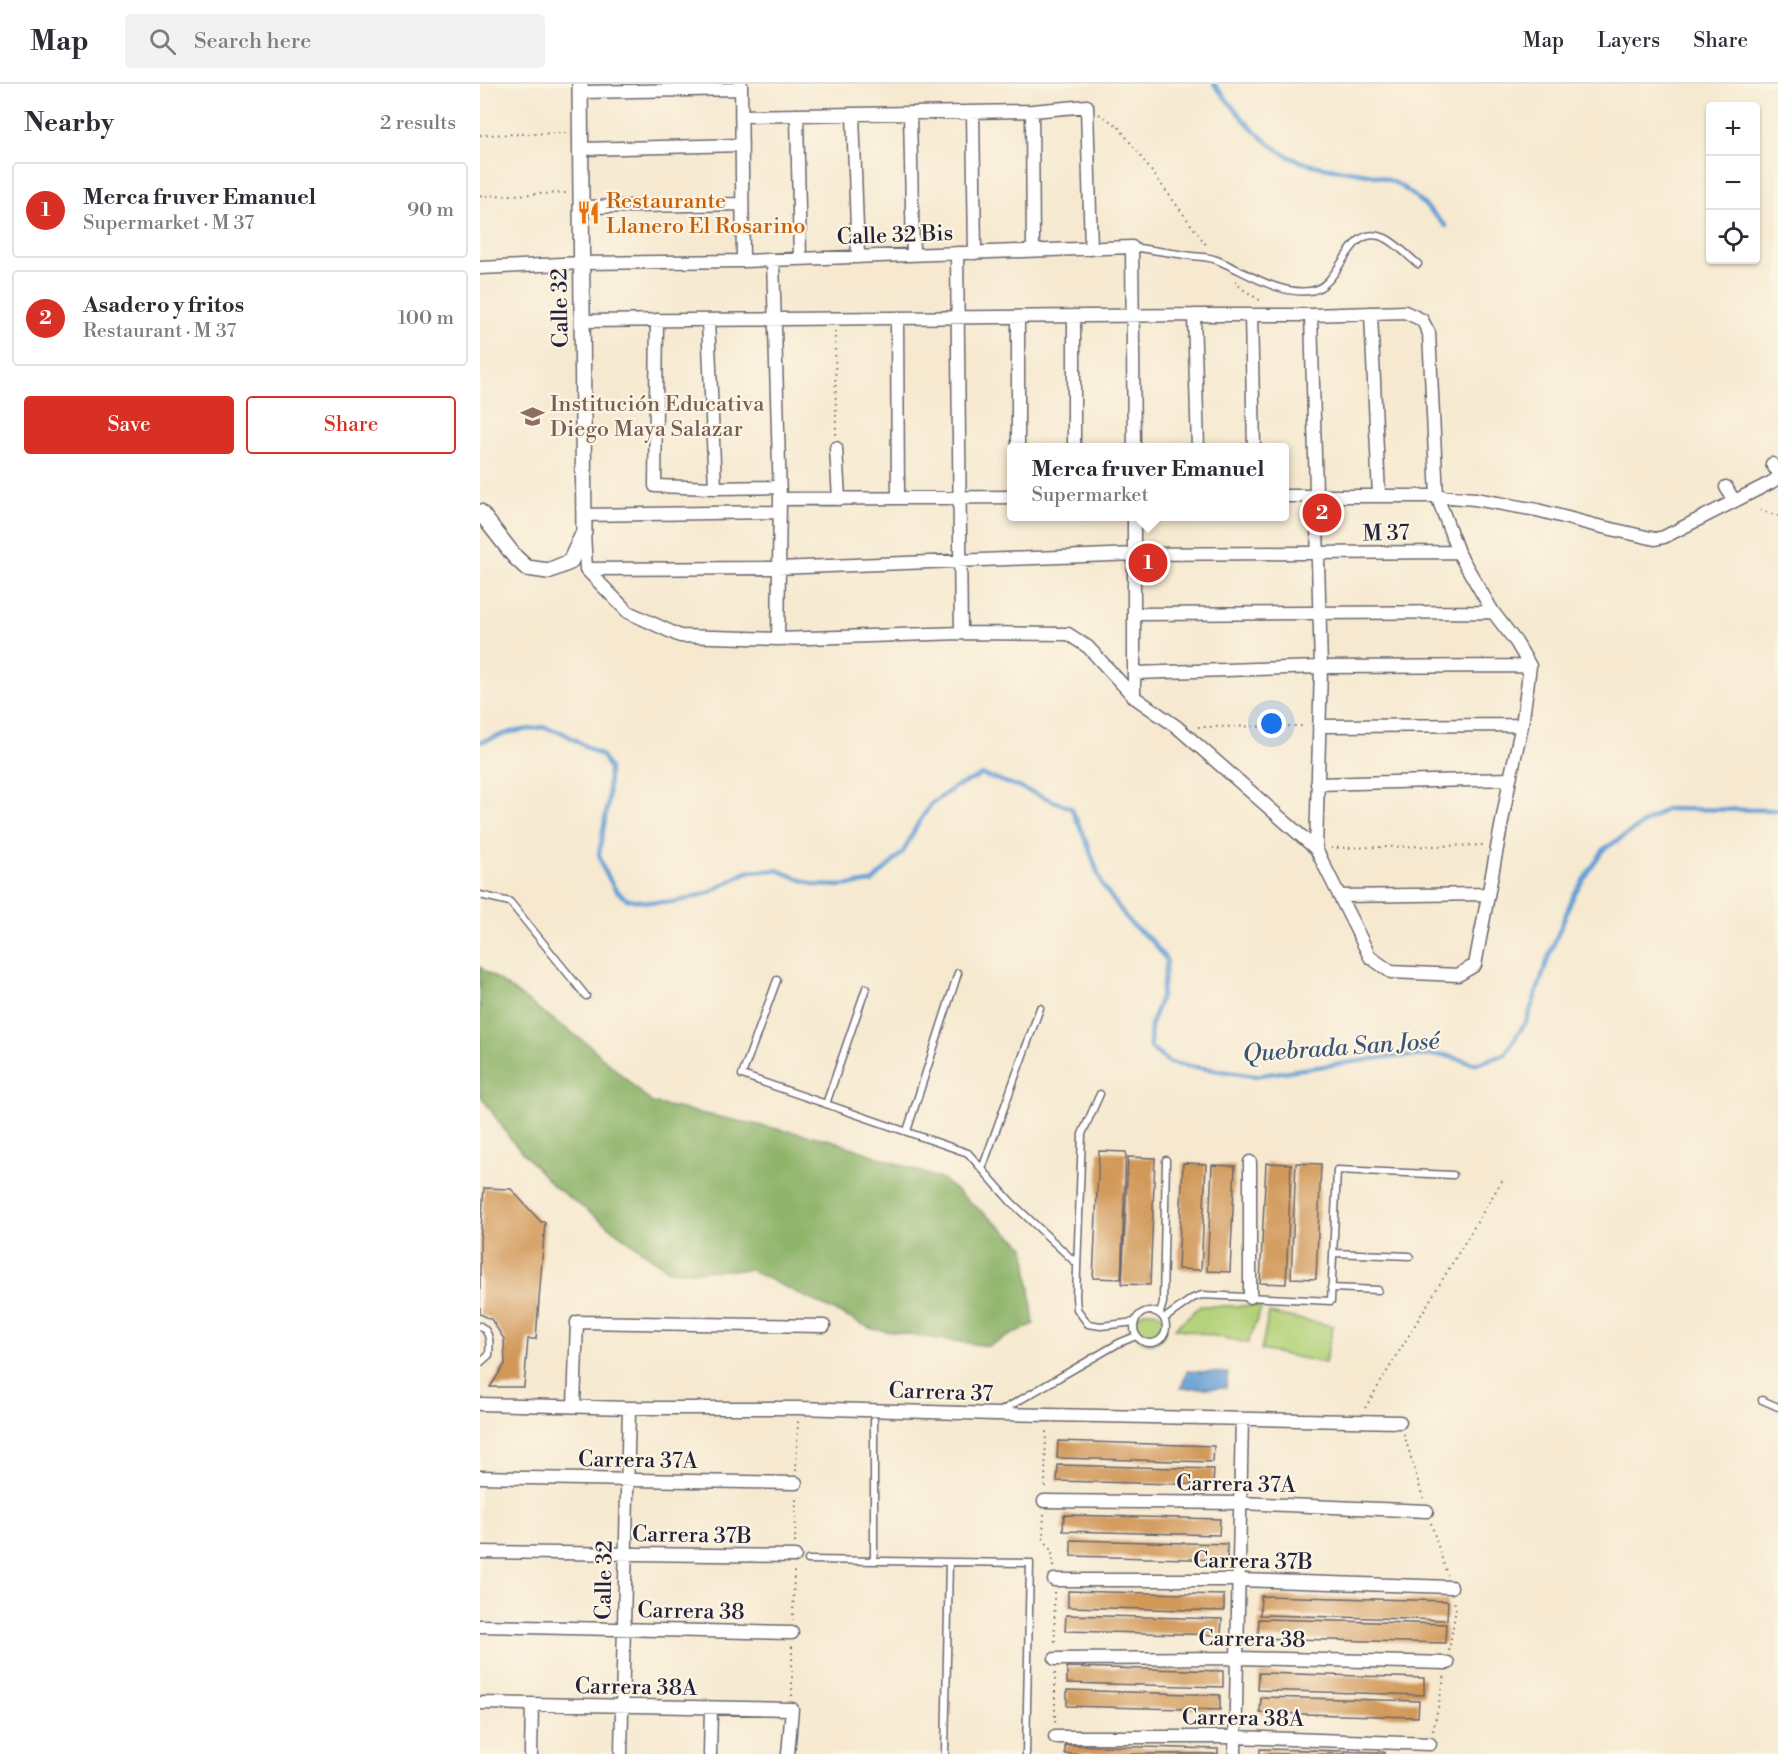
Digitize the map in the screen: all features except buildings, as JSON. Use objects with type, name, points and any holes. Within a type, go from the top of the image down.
[{"type":"street","points":[[581,88],[741,86],[743,261]]},
{"type":"street","name":"Calle 32","points":[[581,88],[584,532]]},
{"type":"street","points":[[741,116],[1032,111],[1087,106],[1091,249]]},
{"type":"street","points":[[1032,111],[1033,251]]},
{"type":"street","points":[[973,112],[975,253]]},
{"type":"street","points":[[910,113],[913,255]]},
{"type":"street","points":[[853,114],[858,256]]},
{"type":"street","points":[[797,115],[800,259]]},
{"type":"street","points":[[581,149],[742,145]]},
{"type":"street","points":[[581,200],[742,204]]},
{"type":"street","points":[[1132,247],[1134,443]]},
{"type":"street","name":"Calle 32 Bis","points":[[480,268],[1132,247]]},
{"type":"street","points":[[957,253],[961,633]]},
{"type":"street","points":[[773,260],[779,499],[778,639]]},
{"type":"street","points":[[582,321],[1311,315],[1405,312],[1422,320],[1429,333],[1437,496],[1458,552],[1493,612],[1516,642],[1530,666],[1522,725],[1487,894],[1475,965],[1458,975],[1391,972],[1370,957],[1316,849],[1177,727],[1134,697],[1088,646],[1068,634],[961,633],[778,639],[680,636],[628,612],[586,569],[584,532]]},
{"type":"street","points":[[1371,313],[1379,496]]},
{"type":"street","points":[[1194,315],[1198,443]]},
{"type":"street","points":[[1251,315],[1254,443]]},
{"type":"street","points":[[1311,315],[1321,667],[1316,849]]},
{"type":"street","points":[[1074,316],[1074,443]]},
{"type":"street","points":[[1018,317],[1018,443]]},
{"type":"street","points":[[897,318],[898,498]]},
{"type":"street","points":[[657,320],[655,486],[715,488],[779,499]]},
{"type":"street","points":[[708,320],[715,488]]},
{"type":"street","points":[[836,448],[839,499]]},
{"type":"street","points":[[1289,496],[1437,496],[1475,499],[1537,510],[1655,539],[1664,537],[1778,478],[1778,473],[1772,464]]},
{"type":"street","points":[[1726,487],[1734,501]]},
{"type":"street","points":[[584,515],[779,499],[1007,497]]},
{"type":"street","points":[[480,512],[515,557],[527,568],[548,571],[570,562],[584,532]]},
{"type":"street","points":[[1134,521],[1134,697]]},
{"type":"street","name":"M 37","points":[[586,569],[778,568],[1135,554],[1458,552]]},
{"type":"street","points":[[1135,614],[1493,612]]},
{"type":"street","points":[[1135,673],[1321,667],[1530,666]]},
{"type":"street","points":[[1319,726],[1522,725]]},
{"type":"street","points":[[1317,784],[1510,779]]},
{"type":"street","points":[[1339,896],[1487,894]]},
{"type":"street","points":[[1250,1162],[1250,1297]]},
{"type":"street","points":[[574,1406],[577,1322],[824,1326]]},
{"type":"street","name":"Carrera 37","points":[[480,1404],[629,1408],[809,1408],[1400,1422]]},
{"type":"street","name":"Calle 32","points":[[621,1754],[624,1707],[629,1408]]},
{"type":"street","points":[[1235,1754],[1242,1419]]},
{"type":"street","name":"Carrera 37A","points":[[480,1478],[796,1483]]},
{"type":"street","name":"Carrera 37A","points":[[1044,1501],[1241,1503],[1427,1511]]},
{"type":"street","name":"Carrera 37B","points":[[480,1552],[795,1556]]},
{"type":"street","name":"Carrera 37B","points":[[1054,1580],[1239,1580],[1451,1587]]},
{"type":"street","name":"Carrera 38","points":[[480,1626],[792,1633]]},
{"type":"street","name":"Carrera 38","points":[[1055,1659],[1237,1658],[1448,1663]]},
{"type":"street","name":"Carrera 38A","points":[[480,1703],[792,1709],[788,1754]]},
{"type":"street","points":[[531,1754],[532,1705]]},
{"type":"street","points":[[710,1754],[711,1708]]},
{"type":"street","name":"Carrera 38A","points":[[1055,1737],[1235,1737],[1430,1744]]},
{"type":"lane","points":[[1132,247],[1217,260],[1256,280],[1290,289],[1309,291],[1323,287],[1353,244],[1370,235],[1386,238],[1418,264]]},
{"type":"lane","points":[[480,895],[510,902],[586,996]]},
{"type":"lane","points":[[907,1131],[958,973]]},
{"type":"lane","points":[[777,980],[742,1075],[968,1153],[1011,1202],[1077,1264]]},
{"type":"lane","points":[[826,1104],[866,988]]},
{"type":"lane","points":[[982,1169],[1040,1008]]},
{"type":"lane","points":[[1100,1094],[1082,1134],[1077,1309],[1088,1324],[1101,1326],[1135,1322]]},
{"type":"lane","points":[[1136,1336],[1151,1343],[1159,1341],[1165,1335],[1167,1326],[1162,1316],[1166,1160]]},
{"type":"lane","points":[[1162,1316],[1202,1295],[1331,1300],[1337,1170],[1453,1175]]},
{"type":"lane","points":[[1333,1253],[1410,1256]]},
{"type":"lane","points":[[1331,1288],[1378,1290]]},
{"type":"lane","points":[[1136,1336],[1135,1322],[1142,1312],[1154,1311],[1162,1316]]},
{"type":"lane","points":[[480,1326],[484,1328],[491,1342],[489,1355],[480,1363]]},
{"type":"lane","points":[[995,1414],[1119,1343],[1136,1336]]},
{"type":"lane","points":[[1762,1400],[1778,1407]]},
{"type":"lane","points":[[874,1420],[874,1561]]},
{"type":"lane","points":[[808,1560],[1030,1563],[1026,1754]]},
{"type":"lane","points":[[945,1754],[949,1562]]},
{"type":"path","points":[[1087,106],[1118,126],[1217,260],[1241,288],[1266,304]]},
{"type":"path","points":[[480,135],[580,132]]},
{"type":"path","points":[[480,196],[581,200]]},
{"type":"path","points":[[835,318],[836,448]]},
{"type":"path","points":[[1760,510],[1778,516]]},
{"type":"path","points":[[1177,727],[1319,726]]},
{"type":"path","points":[[1316,849],[1499,844]]},
{"type":"path","points":[[1357,1421],[1503,1179]]},
{"type":"green space","points":[[480,967],[589,1045],[652,1103],[831,1140],[943,1180],[1025,1247],[1034,1324],[988,1346],[872,1329],[750,1270],[670,1271],[552,1185],[513,1142],[480,1095]]},
{"type":"green space","points":[[1200,1306],[1262,1306],[1248,1343],[1175,1328]]},
{"type":"green space","points":[[1150,1311],[1161,1316],[1166,1327],[1161,1338],[1150,1343],[1139,1338],[1134,1327],[1139,1316]]},
{"type":"green space","points":[[1269,1313],[1333,1326],[1325,1363],[1261,1350]]},
{"type":"water","points":[[1187,1371],[1228,1373],[1226,1388],[1181,1388]]},
{"type":"waterway","points":[[1214,84],[1248,124],[1290,157],[1312,165],[1369,174],[1390,180],[1416,197],[1446,226]]},
{"type":"waterway","name":"Quebrada San José","points":[[480,742],[511,732],[544,727],[563,733],[602,756],[609,768],[608,802],[599,854],[603,868],[615,889],[626,899],[648,902],[675,902],[708,893],[747,872],[777,870],[815,885],[841,886],[872,882],[903,852],[931,804],[955,787],[982,775],[1071,808],[1086,840],[1102,885],[1131,924],[1153,942],[1167,961],[1161,997],[1151,1024],[1150,1047],[1169,1063],[1254,1076],[1387,1057],[1444,1055],[1476,1064],[1505,1054],[1527,1020],[1574,894],[1604,849],[1666,809],[1778,809]]},
{"type":"place","name":"Restaurante Llanero El Rosarino","points":[[588,213]]},
{"type":"place","name":"Institución Educativa Diego Maya Salazar","points":[[532,416]]},
{"type":"place","name":"Asadero y fritos","points":[[1322,513]]},
{"type":"place","name":"Merca fruver Emanuel","points":[[1148,563]]}]
